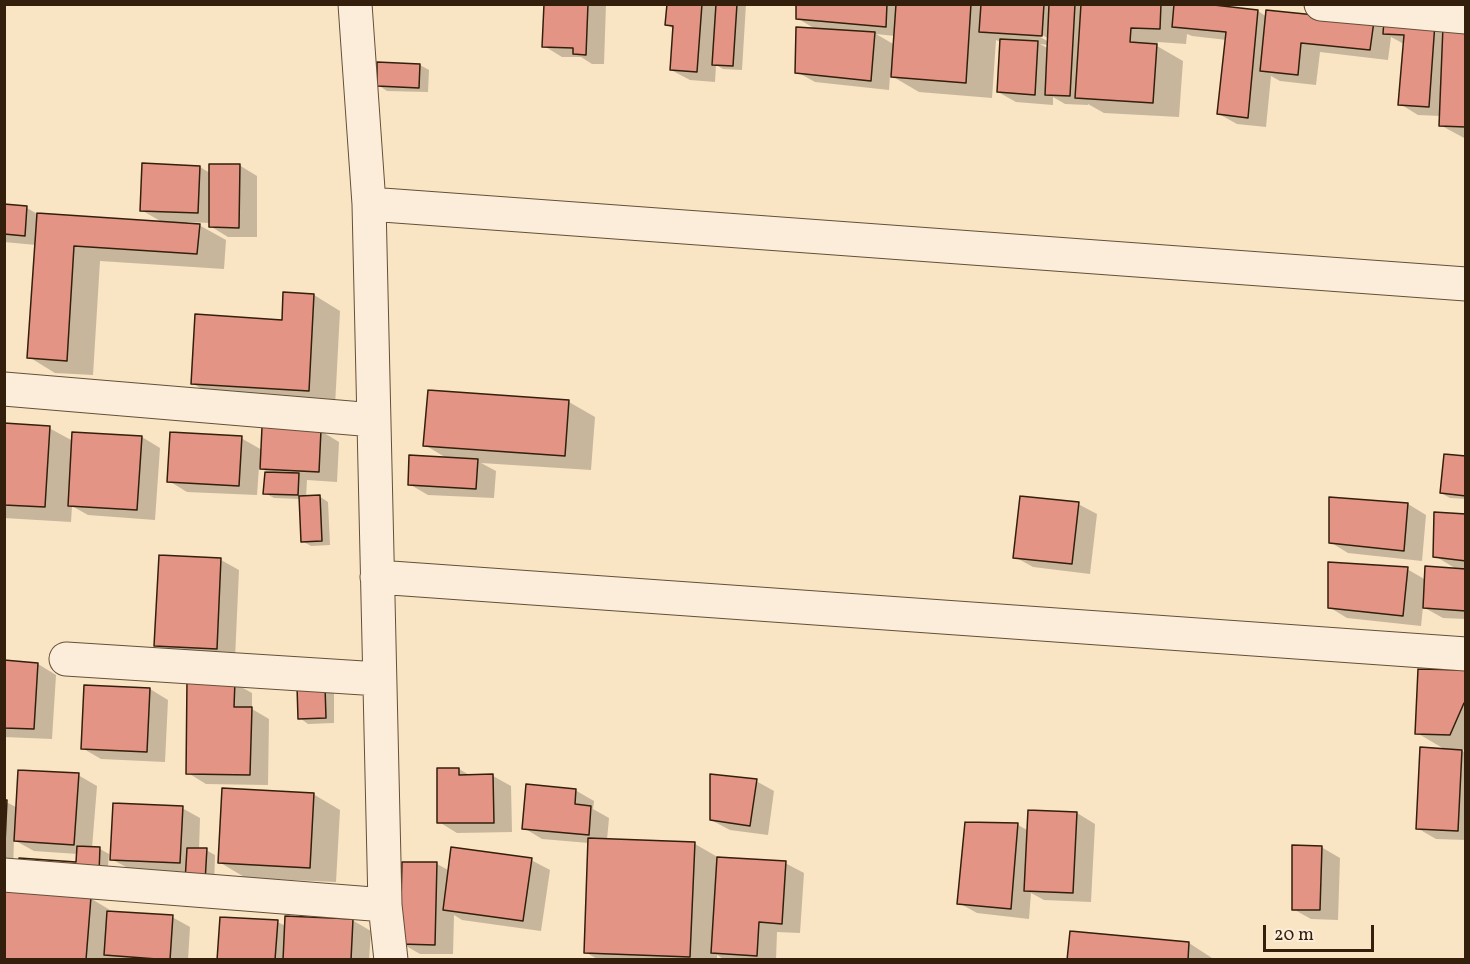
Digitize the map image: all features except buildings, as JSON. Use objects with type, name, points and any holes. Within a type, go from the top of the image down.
[{"type":"street","points":[[355,4],[369,204],[385,905],[391,960]]},
{"type":"street","points":[[1321,4],[1466,16]]},
{"type":"street","points":[[369,204],[1466,284]]},
{"type":"street","points":[[4,389],[374,420]]},
{"type":"street","points":[[377,577],[1466,654]]},
{"type":"street","points":[[66,658],[379,679]]},
{"type":"street","points":[[4,875],[385,905]]}]
